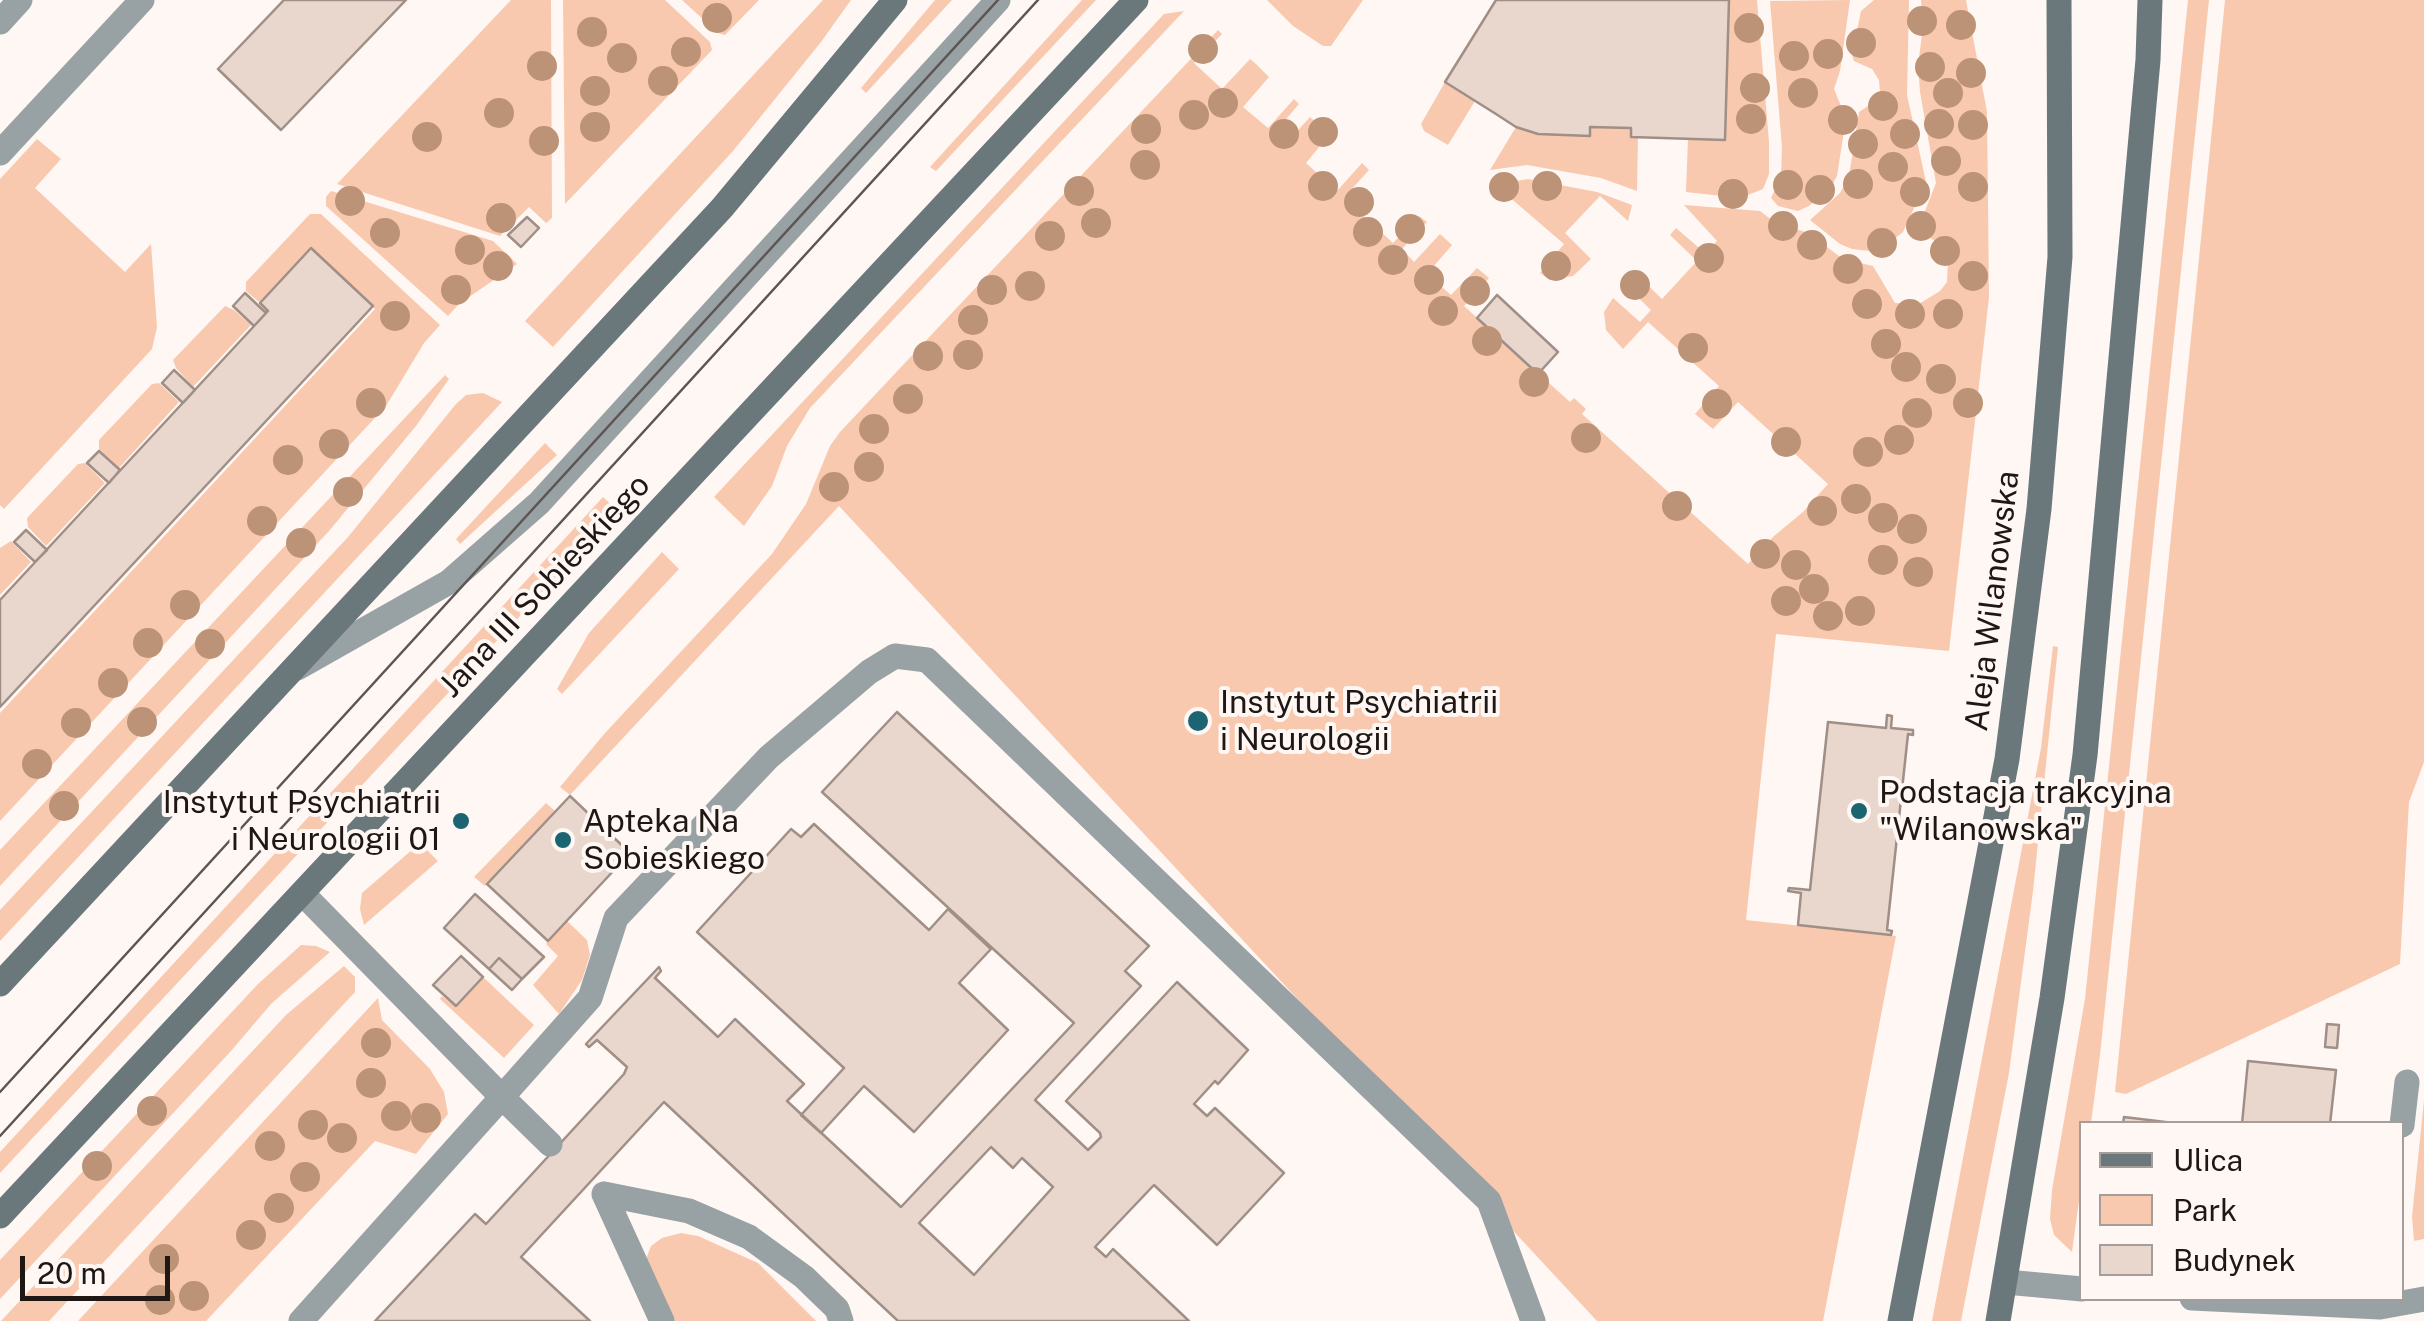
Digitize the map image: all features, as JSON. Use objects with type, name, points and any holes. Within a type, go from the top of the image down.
[{"type":"main road","points":[[0,984],[722,208],[895,0]]},
{"type":"main road","name":"Jana III Sobieskiego","points":[[0,1216],[1136,0]]},
{"type":"main road","name":"Aleja Wilanowska","points":[[1900,1321],[2007,760],[2039,509],[2060,256],[2059,0]]},
{"type":"main road","points":[[1998,1321],[2052,998],[2085,755],[2147,76],[2150,0]]},
{"type":"street","points":[[0,22],[20,0]]},
{"type":"street","points":[[0,153],[142,0]]},
{"type":"street","points":[[290,672],[449,582],[539,502],[998,0]]},
{"type":"street","points":[[301,1321],[590,998],[616,918],[769,757],[869,672],[894,656],[928,660],[1488,1201],[1533,1321]]},
{"type":"street","points":[[302,894],[550,1144]]},
{"type":"street","points":[[2402,1121],[2406,1082]]},
{"type":"street","points":[[662,1321],[604,1194],[689,1211],[749,1237],[804,1277],[837,1309],[842,1321]]},
{"type":"street","points":[[2006,1282],[2079,1290]]},
{"type":"street","points":[[2244,1301],[2381,1309],[2424,1299]]},
{"type":"green space","points":[[511,0],[551,0],[552,218],[546,223],[529,207],[500,236],[337,184]]},
{"type":"green space","points":[[563,0],[665,0],[710,42],[712,50],[565,204]]},
{"type":"green space","points":[[682,0],[759,0],[725,35]]},
{"type":"green space","points":[[823,0],[851,0],[733,151],[553,347],[525,321]]},
{"type":"green space","points":[[935,0],[952,0],[866,93],[861,88]]},
{"type":"green space","points":[[1082,0],[1096,0],[936,171],[930,167]]},
{"type":"green space","points":[[1267,0],[1363,0],[1331,46],[1323,46],[1293,26]]},
{"type":"green space","points":[[1729,0],[1757,0],[1769,142],[1769,174],[1763,189],[1740,198],[1686,192],[1688,139],[1725,140]]},
{"type":"green space","points":[[1850,0],[1834,89],[1846,118],[1837,176],[1809,206],[1798,211],[1778,206],[1771,198],[1781,177],[1782,148],[1770,1]]},
{"type":"green space","points":[[1874,0],[1909,0],[1907,95],[1926,182],[1903,232],[1878,252],[1840,244],[1810,220],[1840,193],[1849,176],[1859,112],[1880,93],[1879,80],[1872,69],[1854,61],[1852,55],[1861,11]]},
{"type":"green space","points":[[1921,0],[1966,0],[1987,112],[1989,297],[1949,651],[1776,634],[1746,920],[1896,936],[1823,1321],[1597,1321],[839,506],[570,795],[560,787],[605,733],[772,554],[806,504],[830,446],[840,432],[1218,30],[1222,34],[1194,63],[1222,89],[1250,59],[1256,64],[1269,77],[1243,107],[1268,128],[1294,99],[1299,104],[1280,126],[1292,137],[1310,117],[1330,134],[1306,163],[1337,191],[1362,163],[1369,170],[1350,191],[1363,203],[1357,210],[1393,243],[1419,216],[1427,222],[1402,249],[1414,262],[1440,234],[1452,245],[1427,274],[1451,295],[1477,268],[1489,278],[1464,306],[1570,402],[1574,398],[1586,409],[1582,414],[1748,564],[1828,484],[1738,402],[1713,429],[1695,414],[1719,386],[1648,322],[1623,349],[1606,330],[1604,312],[1613,298],[1640,322],[1651,310],[1624,284],[1635,273],[1662,299],[1697,261],[1670,235],[1676,228],[1705,253],[1717,241],[1684,205],[1760,211],[1773,221],[1808,233],[1843,259],[1873,266],[1895,303],[1919,304],[1940,291],[1947,282],[1948,259],[1939,244],[1918,229],[1936,183],[1920,92]]},
{"type":"green space","points":[[2188,0],[2209,0],[2100,1055],[2091,1121],[2079,1121],[2079,1201],[2072,1252],[2054,1235],[2050,1219],[2085,999]]},
{"type":"green space","points":[[2225,0],[2424,0],[2424,762],[2409,802],[2400,964],[2126,1094],[2115,1092]]},
{"type":"green space","points":[[1184,11],[810,408],[787,446],[772,486],[744,526],[714,497],[1164,14]]},
{"type":"green space","points":[[1445,82],[1475,101],[1448,145],[1424,131],[1421,124]]},
{"type":"green space","points":[[1516,127],[1538,134],[1589,136],[1590,127],[1631,128],[1631,137],[1638,137],[1637,191],[1601,178],[1527,165],[1490,170]]},
{"type":"green space","points":[[37,139],[61,159],[35,188],[125,272],[151,244],[157,327],[152,349],[4,509],[0,505],[0,179]]},
{"type":"green space","points":[[1528,179],[1597,192],[1632,205],[1628,221],[1600,196],[1565,233],[1591,259],[1573,276],[1550,280],[1540,273],[1564,244],[1500,189],[1505,183]]},
{"type":"green space","points":[[331,191],[493,241],[517,264],[448,316],[326,206]]},
{"type":"green space","points":[[310,214],[321,214],[440,325],[424,343],[386,406],[0,821],[0,713],[375,309],[311,248],[260,303],[246,291],[246,282]]},
{"type":"green space","points":[[225,306],[251,325],[193,387],[173,360]]},
{"type":"green space","points":[[445,375],[449,379],[416,426],[329,531],[0,886],[0,850]]},
{"type":"green space","points":[[159,383],[179,402],[119,468],[99,449],[99,440],[152,384]]},
{"type":"green space","points":[[483,393],[502,402],[0,941],[0,910],[348,537],[456,404],[466,395]]},
{"type":"green space","points":[[545,443],[557,455],[460,544],[456,539]]},
{"type":"green space","points":[[85,463],[105,483],[46,546],[28,527],[27,518],[78,464]]},
{"type":"green space","points":[[603,497],[618,511],[0,1173],[0,1152]]},
{"type":"green space","points":[[11,541],[31,562],[0,595],[0,548]]},
{"type":"green space","points":[[662,552],[679,569],[562,694],[557,689],[589,633]]},
{"type":"green space","points":[[2053,646],[2058,647],[2033,891],[2009,1073],[1961,1321],[1932,1321],[2041,748]]},
{"type":"green space","points":[[546,803],[555,811],[485,886],[474,877]]},
{"type":"green space","points":[[420,843],[438,861],[364,925],[362,893]]},
{"type":"green space","points":[[567,921],[587,940],[590,955],[582,980],[559,1014],[533,985],[558,956],[546,944]]},
{"type":"green space","points":[[301,945],[330,952],[271,1004],[0,1299],[0,1260],[258,984]]},
{"type":"green space","points":[[344,966],[355,977],[355,992],[49,1321],[1,1321],[286,1015]]},
{"type":"green space","points":[[483,977],[534,1025],[504,1058],[440,999],[442,996],[456,1007]]},
{"type":"green space","points":[[378,998],[382,1020],[430,1069],[444,1092],[448,1114],[416,1154],[375,1141],[206,1321],[78,1321]]},
{"type":"green space","points":[[2424,1100],[2424,1239],[2414,1241],[2412,1217]]},
{"type":"green space","points":[[681,1233],[698,1236],[758,1263],[816,1321],[673,1321],[646,1259],[651,1246]]},
{"type":"building","points":[[284,0],[406,0],[281,130],[218,69]]},
{"type":"building","points":[[1496,0],[1729,0],[1725,140],[1631,137],[1631,128],[1590,127],[1590,136],[1538,134],[1516,127],[1445,82]]},
{"type":"building","points":[[527,217],[539,228],[521,247],[508,235]]},
{"type":"building","points":[[311,248],[373,306],[0,707],[0,600],[268,311],[260,303]]},
{"type":"building","points":[[245,293],[266,313],[254,326],[233,306]]},
{"type":"building","points":[[1497,295],[1558,352],[1538,374],[1477,318]]},
{"type":"building","points":[[174,370],[195,390],[183,403],[162,383]]},
{"type":"building","points":[[99,451],[120,470],[109,483],[87,463]]},
{"type":"building","points":[[26,530],[47,550],[35,562],[14,542]]},
{"type":"building","points":[[897,712],[1149,946],[1125,971],[1141,986],[1035,1100],[1088,1150],[1101,1137],[1100,1133],[1066,1101],[1177,982],[1248,1050],[1194,1104],[1207,1116],[1215,1108],[1284,1173],[1217,1245],[1154,1185],[1095,1247],[1106,1257],[1113,1249],[1189,1321],[898,1321],[664,1102],[521,1257],[590,1321],[375,1321],[475,1214],[486,1224],[624,1074],[627,1067],[597,1040],[589,1047],[586,1044],[659,967],[661,971],[655,978],[718,1037],[735,1019],[804,1084],[787,1101],[901,1207],[1074,1023],[822,792]],"holes":[[[991,1147],[1013,1168],[1022,1158],[1053,1187],[974,1275],[919,1223]]]},
{"type":"building","name":"Podstacja trakcyjna \"Wilanowska\"","points":[[1887,715],[1892,716],[1891,728],[1913,730],[1913,735],[1908,734],[1887,930],[1892,931],[1891,935],[1798,925],[1801,893],[1788,891],[1810,890],[1828,722],[1886,728]]},
{"type":"building","points":[[570,796],[630,853],[548,941],[487,884]]},
{"type":"building","points":[[814,824],[929,930],[948,909],[991,949],[959,983],[1008,1030],[914,1132],[864,1086],[821,1133],[801,1115],[844,1068],[697,932],[791,829],[801,837]]},
{"type":"building","points":[[475,894],[544,957],[522,979],[499,958],[489,969],[444,928]]},
{"type":"building","points":[[461,956],[483,977],[456,1006],[433,985]]},
{"type":"building","points":[[499,958],[522,979],[512,990],[489,969]]},
{"type":"building","points":[[2327,1024],[2339,1025],[2337,1048],[2325,1047]]},
{"type":"building","points":[[2248,1061],[2336,1070],[2330,1121],[2242,1121]]},
{"type":"building","points":[[2124,1117],[2157,1121],[2123,1121]]},
{"type":"tram line","points":[[0,1092],[998,0]]},
{"type":"tram line","points":[[0,1136],[1038,0]]},
{"type":"place","name":"Instytut Psychiatrii i Neurologii","points":[[1198,721]]},
{"type":"place","name":"Podstacja trakcyjna \"Wilanowska\"","points":[[1859,811]]},
{"type":"place","name":"Instytut Psychiatrii i Neurologii 01","points":[[461,821]]},
{"type":"place","name":"Apteka Na Sobieskiego","points":[[563,840]]}]
